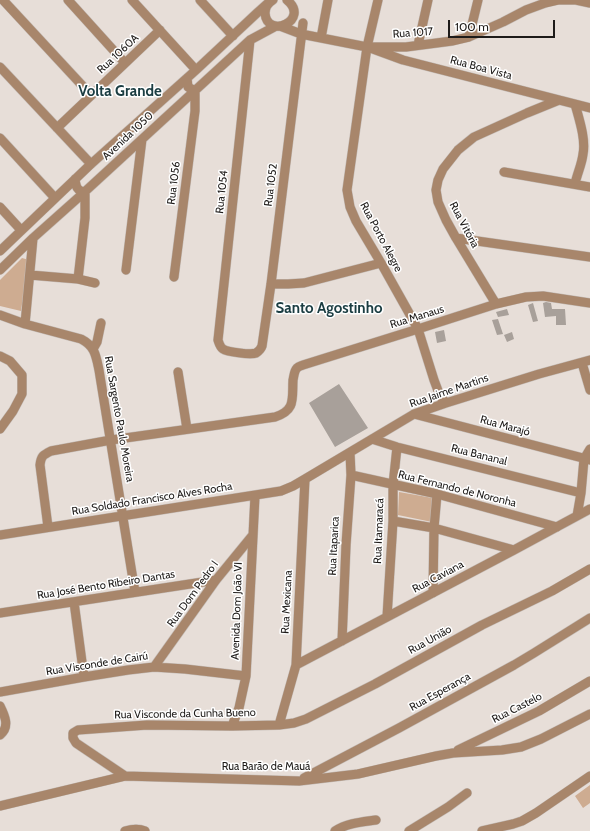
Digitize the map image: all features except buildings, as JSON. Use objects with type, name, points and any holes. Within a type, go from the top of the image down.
[{"type":"street","points":[[3,0],[91,95]]},
{"type":"street","points":[[68,0],[125,63]]},
{"type":"street","points":[[132,0],[196,70]]},
{"type":"street","points":[[200,0],[233,36]]},
{"type":"street","points":[[288,2],[303,23],[317,37],[328,0]]},
{"type":"street","name":"Rua Porto Alegre","points":[[378,0],[367,47],[347,190],[350,207],[356,221],[418,329],[437,389],[440,396],[446,403]]},
{"type":"street","points":[[418,45],[428,0]]},
{"type":"street","points":[[469,37],[478,0]]},
{"type":"street","points":[[526,10],[528,0]]},
{"type":"street","name":"Rua 1017","points":[[278,26],[301,34],[367,47],[406,47],[452,41],[469,37],[526,10],[545,3],[558,0],[576,0],[590,3]]},
{"type":"street","points":[[270,1],[265,13],[266,17],[268,21],[278,26]]},
{"type":"street","name":"Avenida 1050","points":[[0,251],[91,164],[270,1]]},
{"type":"street","name":"Avenida 1050","points":[[0,270],[33,238],[250,40],[278,26],[288,23],[293,16],[294,11],[288,2]]},
{"type":"street","name":"Rua 1052","points":[[260,350],[262,346],[272,284],[303,23]]},
{"type":"street","name":"Rua 1060A","points":[[57,128],[160,30]]},
{"type":"street","name":"Rua 1054","points":[[250,40],[218,340],[220,346],[227,350],[252,354],[260,350]]},
{"type":"street","name":"Rua Boa Vista","points":[[367,47],[403,60],[590,108]]},
{"type":"street","points":[[403,60],[406,47]]},
{"type":"street","points":[[0,67],[91,164]]},
{"type":"street","points":[[187,78],[188,87],[195,91]]},
{"type":"street","points":[[172,91],[179,94],[183,102]]},
{"type":"street","name":"Rua 1056","points":[[174,277],[194,122],[196,104],[195,91]]},
{"type":"street","name":"Rua Vitória","points":[[496,304],[446,220],[438,202],[436,190],[438,180],[443,169],[458,150],[474,137],[521,115],[559,100]]},
{"type":"street","points":[[575,104],[587,154],[575,184]]},
{"type":"street","points":[[0,138],[59,195],[69,194],[71,196],[72,203]]},
{"type":"street","points":[[126,270],[142,139]]},
{"type":"street","points":[[504,172],[590,187]]},
{"type":"street","points":[[75,179],[77,188],[85,192],[85,218],[78,279]]},
{"type":"street","points":[[0,207],[21,230]]},
{"type":"street","points":[[25,324],[33,238]]},
{"type":"street","points":[[456,238],[590,257]]},
{"type":"street","points":[[272,284],[304,282],[381,263]]},
{"type":"street","points":[[30,275],[78,279],[95,283]]},
{"type":"street","name":"Rua Manaus","points":[[187,429],[282,415],[288,411],[291,405],[294,374],[297,368],[303,364],[496,304],[526,297],[543,296],[590,303]]},
{"type":"street","name":"Rua Sargento Paulo Moreira","points":[[0,315],[25,324],[81,339],[87,342],[95,351],[111,440],[135,592]]},
{"type":"street","points":[[93,349],[97,342],[101,323]]},
{"type":"street","points":[[0,356],[10,361],[22,375],[22,394],[13,411],[0,429]]},
{"type":"street","points":[[586,361],[590,390]]},
{"type":"street","name":"Rua Jaime Martins","points":[[306,479],[414,414],[539,374],[586,361]]},
{"type":"street","points":[[48,527],[40,458],[44,454],[51,451],[111,440],[187,429],[178,372]]},
{"type":"street","name":"Rua Marajó","points":[[414,414],[587,460]]},
{"type":"street","name":"Rua Bananal","points":[[372,439],[397,447],[581,493]]},
{"type":"street","name":"Rua Itamaracá","points":[[387,617],[393,522],[393,485],[397,447]]},
{"type":"street","points":[[577,516],[590,449]]},
{"type":"street","name":"Rua Itaparica","points":[[342,641],[346,545],[351,475],[350,453]]},
{"type":"street","name":"Rua Fernando de Noronha","points":[[351,475],[438,494],[557,527]]},
{"type":"street","name":"Rua Soldado Francisco Alves Rocha","points":[[0,535],[255,496],[281,491],[306,479]]},
{"type":"street","name":"Rua Mexicana","points":[[279,725],[296,664],[306,479]]},
{"type":"street","points":[[433,593],[434,528],[438,494]]},
{"type":"street","name":"Avenida Dom João VI","points":[[232,726],[239,708],[246,676],[255,496]]},
{"type":"street","name":"Rua Caviana","points":[[296,664],[590,509]]},
{"type":"street","points":[[393,522],[434,528],[514,550]]},
{"type":"street","name":"Rua Dom Pedro I","points":[[154,667],[216,580],[252,536]]},
{"type":"street","name":"Rua União","points":[[279,725],[294,723],[306,719],[375,684],[482,625],[552,591],[590,569]]},
{"type":"street","name":"Rua José Bento Ribeiro Dantas","points":[[0,613],[216,580]]},
{"type":"street","points":[[74,602],[84,676]]},
{"type":"street","name":"Rua Esperança","points":[[299,781],[514,665],[590,618]]},
{"type":"street","name":"Rua Visconde de Cairú","points":[[0,692],[84,676],[154,667],[246,676]]},
{"type":"street","name":"Rua Castelo","points":[[453,753],[539,711],[590,681]]},
{"type":"street","points":[[0,706],[5,716],[6,726],[0,735]]},
{"type":"street","points":[[453,753],[502,750],[521,747],[541,739],[590,714]]},
{"type":"street","name":"Rua Visconde da Cunha Bueno","points":[[125,776],[76,744],[73,738],[73,733],[78,730],[147,725],[279,725]]},
{"type":"street","name":"Rua Barão de Mauá","points":[[0,806],[125,776],[299,781],[358,774],[453,753]]},
{"type":"street","points":[[482,831],[522,821],[590,776]]},
{"type":"street","points":[[409,831],[448,807],[467,793]]},
{"type":"street","points":[[335,831],[359,822],[376,820]]},
{"type":"street","points":[[125,831],[139,829],[145,831]]},
{"type":"shaded area","points":[[22,258],[29,260],[21,311],[0,306],[0,280]]},
{"type":"shaded area","points":[[399,492],[433,498],[432,522],[398,515]]},
{"type":"shaded area","points":[[590,785],[590,803],[583,808],[575,796]]},
{"type":"district","name":"Volta Grande","points":[[120,92]]},
{"type":"district","name":"Santo Agostinho","points":[[329,309]]}]
